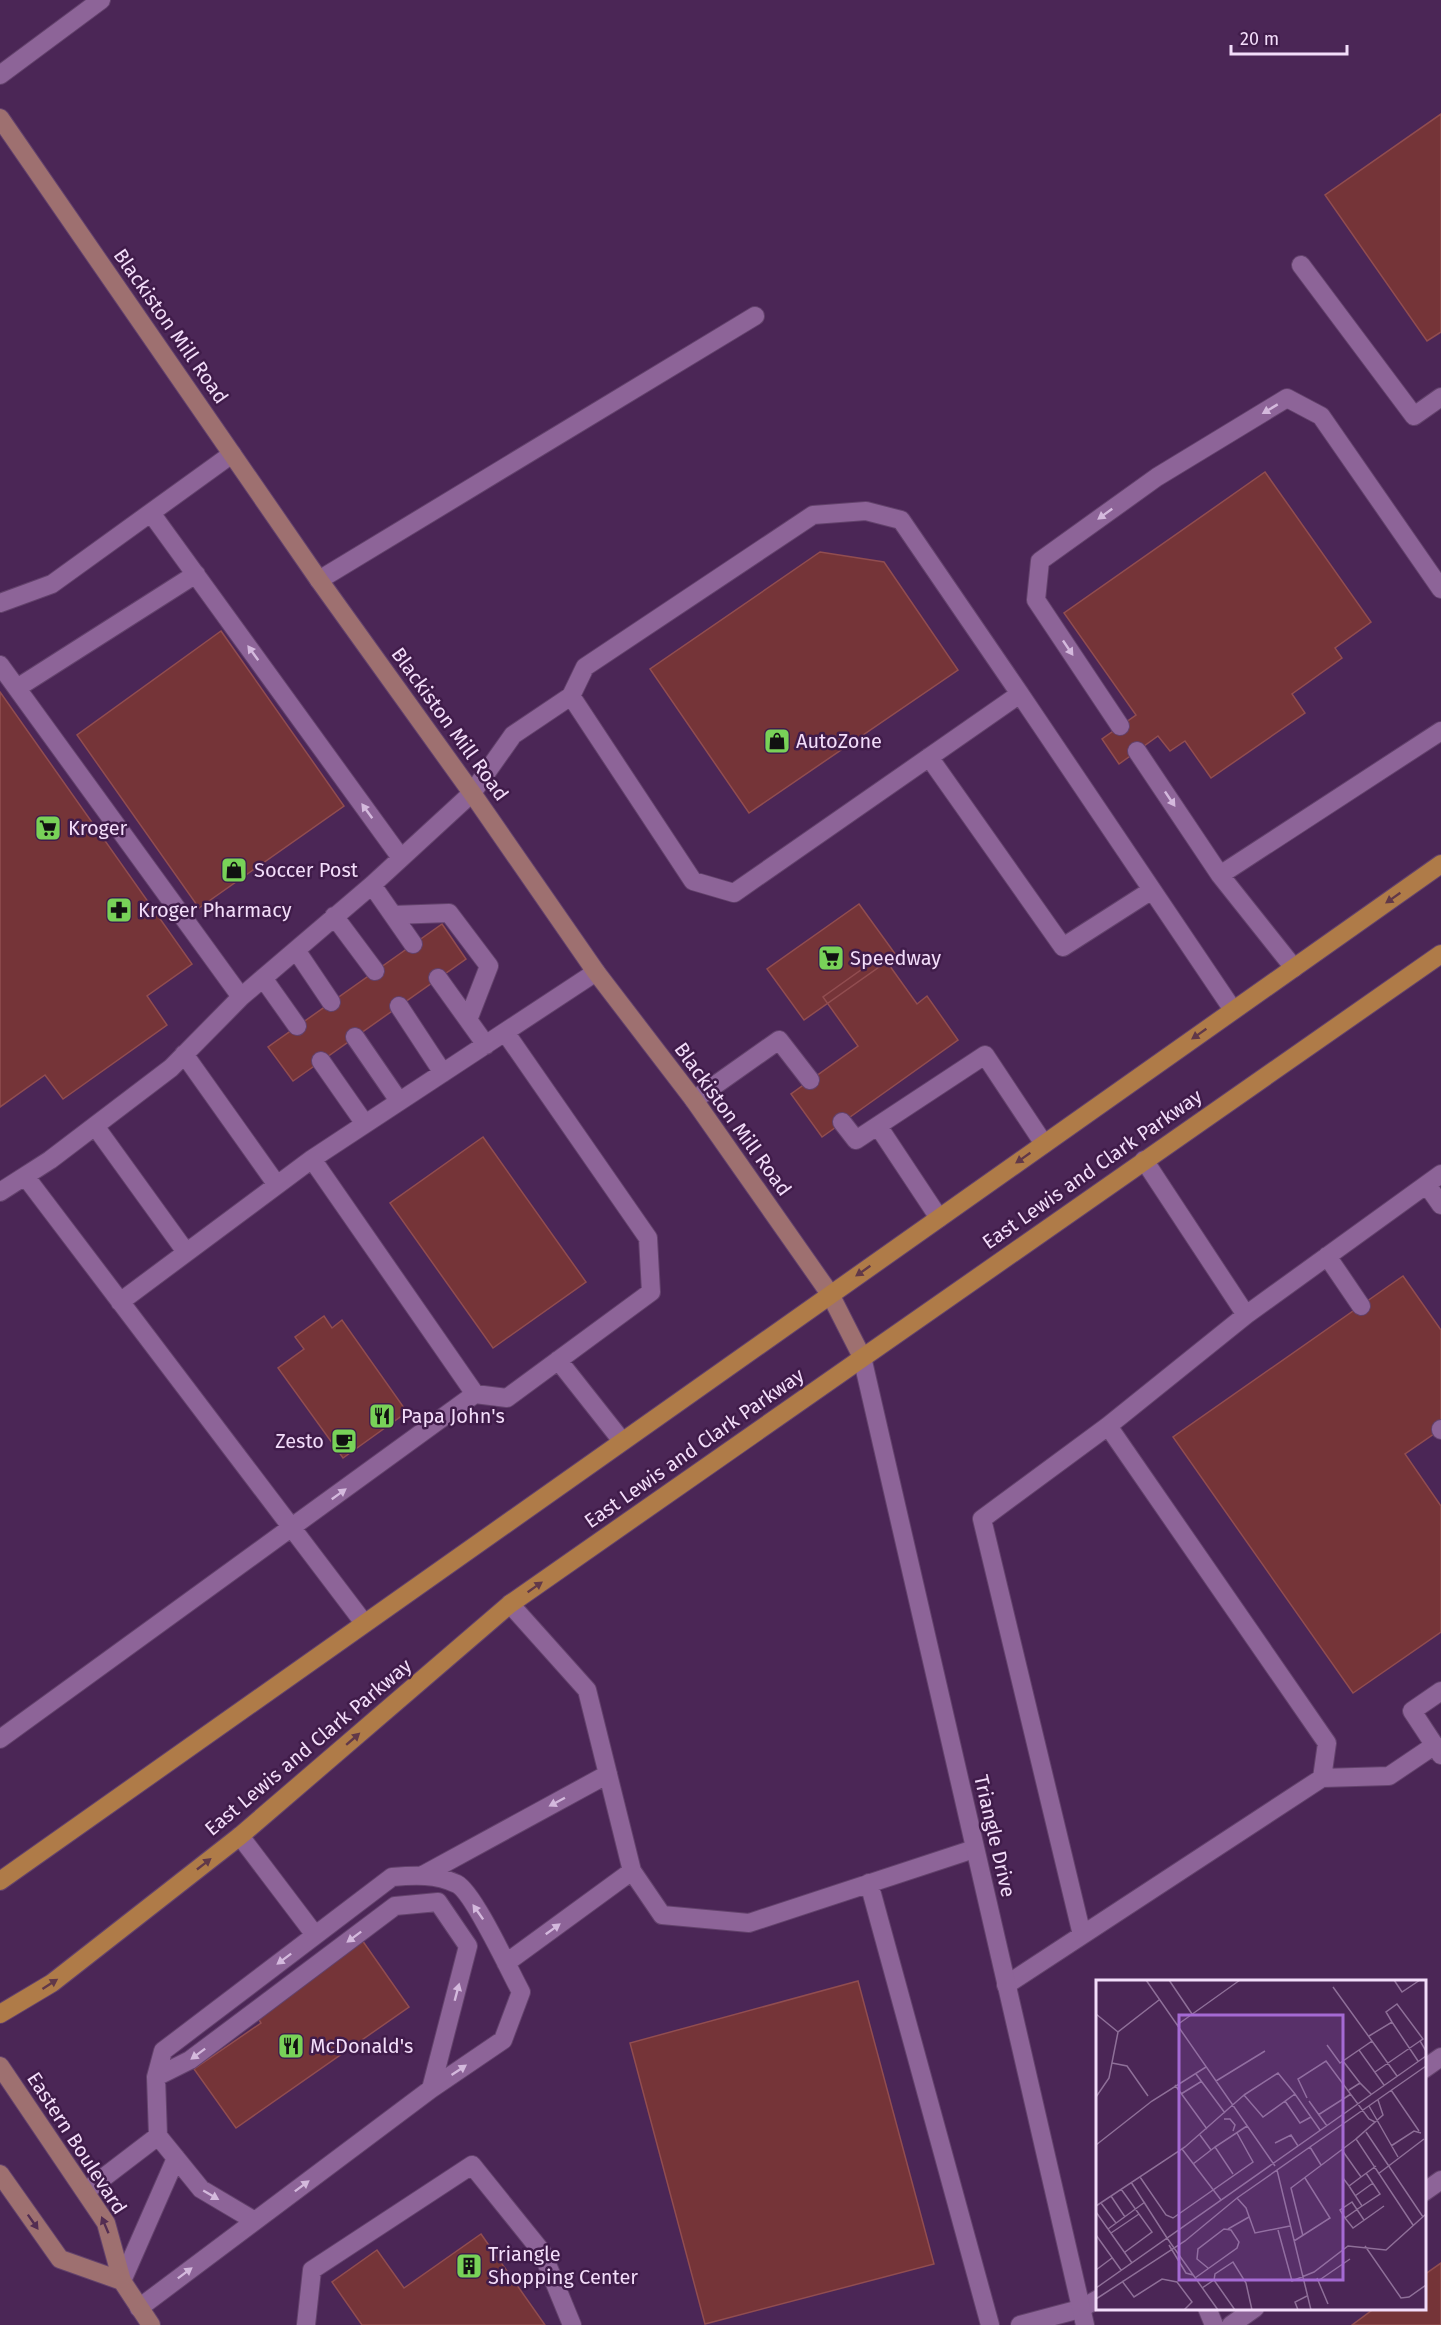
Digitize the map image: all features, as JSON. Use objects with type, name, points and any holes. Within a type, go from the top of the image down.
[{"type":"main road","name":"Blackiston Mill Road","points":[[0,117],[232,454],[596,972],[694,1100],[830,1294],[862,1356]]},
{"type":"main road","points":[[0,1881],[1441,864]]},
{"type":"main road","name":"East Lewis and Clark Parkway","points":[[0,2014],[52,1983],[240,1836],[510,1604],[862,1356],[1441,954]]},
{"type":"main road","name":"Eastern Boulevard","points":[[0,2066],[106,2223],[122,2281],[151,2325]]},
{"type":"main road","points":[[0,2174],[60,2259],[122,2281]]},
{"type":"street","points":[[0,75],[101,0]]},
{"type":"street","points":[[1301,265],[1414,416],[1441,397]]},
{"type":"street","points":[[320,580],[755,316]]},
{"type":"street","points":[[1120,726],[1036,600],[1040,561],[1157,477],[1287,399],[1321,416],[1441,589]]},
{"type":"street","points":[[0,603],[52,584],[232,454]]},
{"type":"street","points":[[0,1192],[95,1126],[171,1068],[242,997],[372,885],[472,793],[513,735],[571,696],[585,667],[813,515],[866,511],[901,520],[1233,1010]]},
{"type":"street","points":[[151,513],[401,858]]},
{"type":"street","points":[[16,688],[196,574]]},
{"type":"street","points":[[0,665],[242,997]]},
{"type":"street","points":[[571,696],[693,881],[734,893],[1020,694]]},
{"type":"street","points":[[1220,875],[1441,731]]},
{"type":"street","points":[[1137,751],[1220,875],[1294,968]]},
{"type":"street","points":[[929,757],[1063,947],[1152,890]]},
{"type":"street","points":[[372,885],[413,944]]},
{"type":"street","points":[[393,915],[449,913],[489,966],[468,1020]]},
{"type":"street","points":[[334,916],[375,971]]},
{"type":"street","points":[[296,950],[331,1002]]},
{"type":"street","points":[[120,1302],[312,1159],[596,972]]},
{"type":"street","points":[[263,978],[297,1026]]},
{"type":"street","points":[[438,978],[486,1045]]},
{"type":"street","points":[[399,1006],[443,1073]]},
{"type":"street","points":[[0,1739],[476,1394],[507,1398],[651,1292],[648,1238],[505,1032]]},
{"type":"street","points":[[355,1037],[399,1101]]},
{"type":"street","points":[[694,1100],[779,1040],[810,1080]]},
{"type":"street","points":[[184,1054],[277,1185]]},
{"type":"street","points":[[842,1122],[856,1140],[985,1055],[1044,1144]]},
{"type":"street","points":[[321,1061],[365,1124]]},
{"type":"street","points":[[95,1126],[186,1252]]},
{"type":"street","points":[[878,1126],[939,1218]]},
{"type":"street","points":[[312,1159],[476,1394]]},
{"type":"street","points":[[1144,1160],[1246,1315]]},
{"type":"street","points":[[25,1176],[364,1623]]},
{"type":"street","points":[[1082,1935],[982,1519],[1108,1426],[1246,1315],[1434,1180],[1441,1205]]},
{"type":"street","points":[[1327,1256],[1360,1306]]},
{"type":"street","name":"Triangle Drive","points":[[862,1356],[1082,2317]]},
{"type":"street","points":[[558,1360],[622,1441]]},
{"type":"street","points":[[1108,1426],[1327,1743],[1322,1778]]},
{"type":"street","points":[[510,1604],[587,1690],[632,1871],[662,1915],[748,1923],[975,1849]]},
{"type":"street","points":[[1006,1985],[1322,1778],[1389,1776],[1438,1750],[1412,1711],[1441,1691]]},
{"type":"street","points":[[423,1875],[608,1774]]},
{"type":"street","points":[[240,1836],[315,1935]]},
{"type":"street","points":[[506,1964],[632,1871]]},
{"type":"street","points":[[139,2308],[255,2221],[431,2089],[503,2040],[520,1992],[486,1924],[459,1885],[423,1875],[392,1877],[163,2051],[156,2077],[158,2136],[201,2189],[255,2221]]},
{"type":"street","points":[[869,1883],[990,2325]]},
{"type":"street","points":[[156,2077],[190,2060],[395,1906],[438,1902],[468,1946],[431,2089]]},
{"type":"street","points":[[1426,2069],[1441,2057]]},
{"type":"street","points":[[86,2191],[158,2136]]},
{"type":"street","points":[[122,2281],[176,2158]]},
{"type":"street","points":[[306,2325],[312,2270],[472,2165],[542,2252],[572,2325]]},
{"type":"street","points":[[1426,2191],[1441,2180]]},
{"type":"street","points":[[1020,2325],[1082,2317],[1096,2301]]},
{"type":"street","points":[[1208,2310],[1214,2325]]},
{"type":"street","points":[[1231,2325],[1252,2310]]},
{"type":"building","points":[[1441,114],[1441,332],[1427,341],[1325,195]]},
{"type":"building","points":[[1265,472],[1371,622],[1335,648],[1342,658],[1292,694],[1305,713],[1211,778],[1185,741],[1170,751],[1158,736],[1119,764],[1102,739],[1136,715],[1064,613]]},
{"type":"building","name":"AutoZone","points":[[820,552],[884,562],[958,670],[749,813],[650,669]]},
{"type":"building","points":[[221,631],[344,806],[199,908],[77,735]]},
{"type":"building","name":"Kroger","points":[[0,692],[192,964],[147,996],[167,1025],[63,1099],[45,1075],[0,1107]]},
{"type":"building","points":[[859,904],[896,955],[804,1020],[767,969]]},
{"type":"building","points":[[442,924],[466,959],[293,1081],[268,1047]]},
{"type":"building","name":"Speedway","points":[[882,955],[917,1004],[927,996],[958,1040],[822,1137],[791,1094],[858,1046],[823,997]]},
{"type":"building","points":[[483,1137],[586,1282],[493,1348],[390,1203]]},
{"type":"building","points":[[1403,1276],[1441,1330],[1441,1429],[1405,1454],[1441,1506],[1441,1632],[1353,1693],[1173,1437]]},
{"type":"building","points":[[324,1316],[332,1328],[342,1320],[407,1412],[343,1458],[278,1368],[304,1349],[295,1337]]},
{"type":"building","name":"McDonald's","points":[[362,1940],[409,2007],[236,2128],[194,2069],[261,2023],[256,2015]]},
{"type":"building","points":[[858,1981],[934,2264],[705,2324],[630,2043]]},
{"type":"building","name":"Triangle Shopping Center","points":[[481,2234],[545,2325],[362,2325],[332,2282],[377,2250],[404,2288]]},
{"type":"building","points":[[1441,2263],[1441,2325],[1352,2325],[1372,2310],[1426,2310],[1426,2274]]},
{"type":"place","name":"AutoZone","points":[[777,741]]},
{"type":"place","name":"Kroger","points":[[48,828]]},
{"type":"place","name":"Soccer Post","points":[[234,870]]},
{"type":"place","name":"Kroger Pharmacy","points":[[119,910]]},
{"type":"place","name":"Speedway","points":[[831,958]]},
{"type":"place","name":"Papa John's","points":[[382,1416]]},
{"type":"place","name":"Zesto","points":[[344,1441]]},
{"type":"place","name":"McDonald's","points":[[291,2046]]},
{"type":"place","name":"Triangle Shopping Center","points":[[469,2266]]}]
